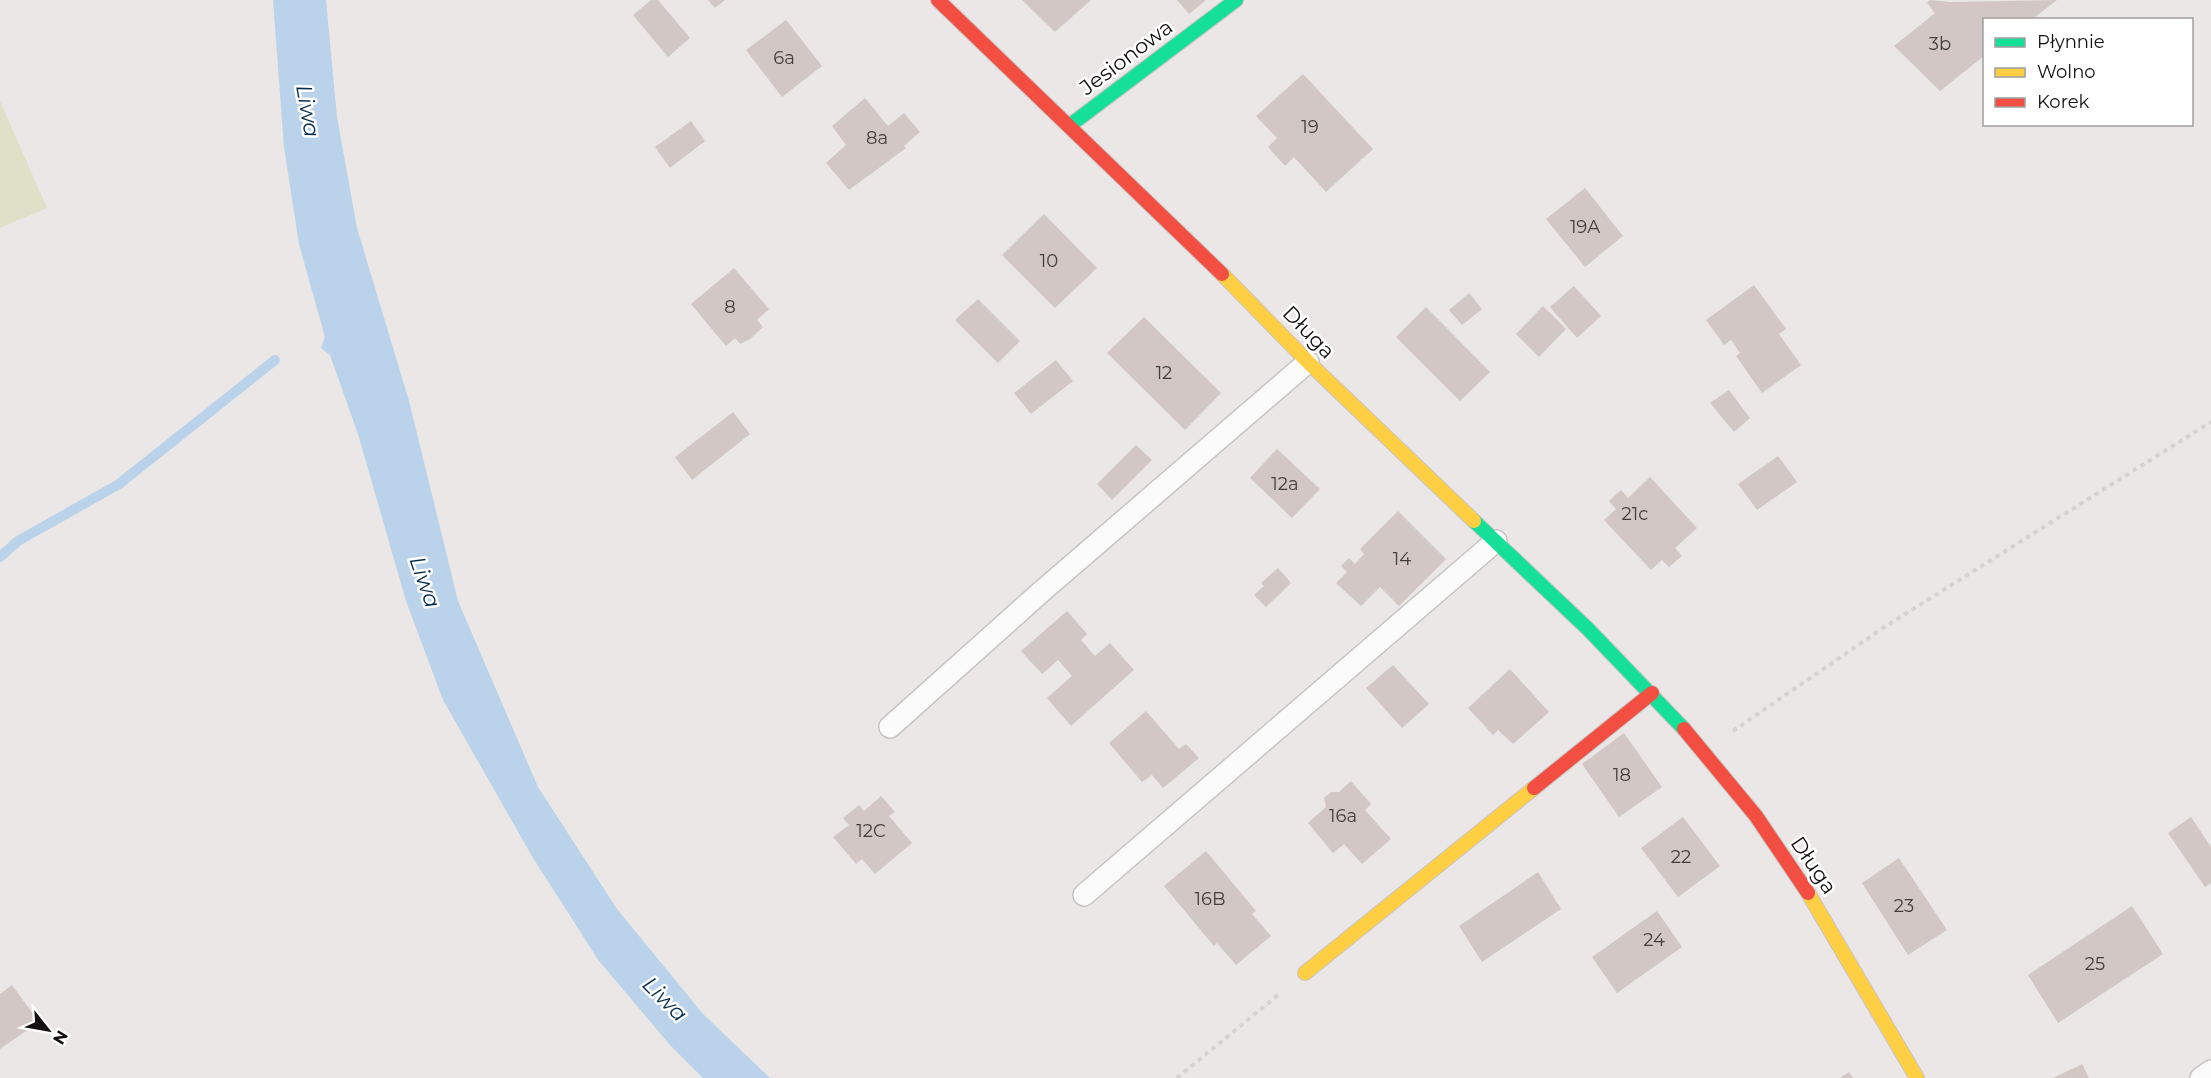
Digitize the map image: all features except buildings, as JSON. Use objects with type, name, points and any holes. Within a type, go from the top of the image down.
[{"type":"street","name":"Długa","points":[[938,0],[1182,234],[1308,363],[1652,693],[1756,816],[1814,901],[1917,1078]]},
{"type":"street","name":"Jesionowa","points":[[1069,126],[1236,0]]},
{"type":"street","points":[[1305,973],[1652,693]]},
{"type":"lane","points":[[890,728],[1041,592],[1308,363]]},
{"type":"lane","points":[[1084,895],[1496,541]]},
{"type":"lane","points":[[2201,1078],[2211,1071]]},
{"type":"path","points":[[1704,752],[1886,626],[2211,422]]},
{"type":"path","points":[[1177,1078],[1305,973]]},
{"type":"green space","points":[[0,101],[47,208],[0,228]]},
{"type":"water","name":"Liwa","points":[[273,0],[326,0],[337,117],[357,228],[409,401],[458,601],[538,787],[617,909],[703,1014],[770,1078],[703,1078],[670,1045],[599,961],[533,858],[443,700],[406,601],[358,434],[330,355],[321,348],[325,337],[299,244],[284,147]]},
{"type":"waterway","points":[[0,557],[18,541],[119,484],[275,360]]},
{"type":"traffic: fast","points":[[1069,126],[1236,0]]},
{"type":"traffic: fast","points":[[1474,521],[1588,629],[1684,729]]},
{"type":"traffic: slow","points":[[1222,274],[1308,362],[1474,521]]},
{"type":"traffic: slow","points":[[1305,973],[1534,788]]},
{"type":"traffic: slow","points":[[1808,893],[1917,1078]]},
{"type":"traffic: jam","points":[[938,0],[1222,274]]},
{"type":"traffic: jam","points":[[1534,788],[1652,693]]},
{"type":"traffic: jam","points":[[1684,729],[1756,816],[1808,893]]}]
